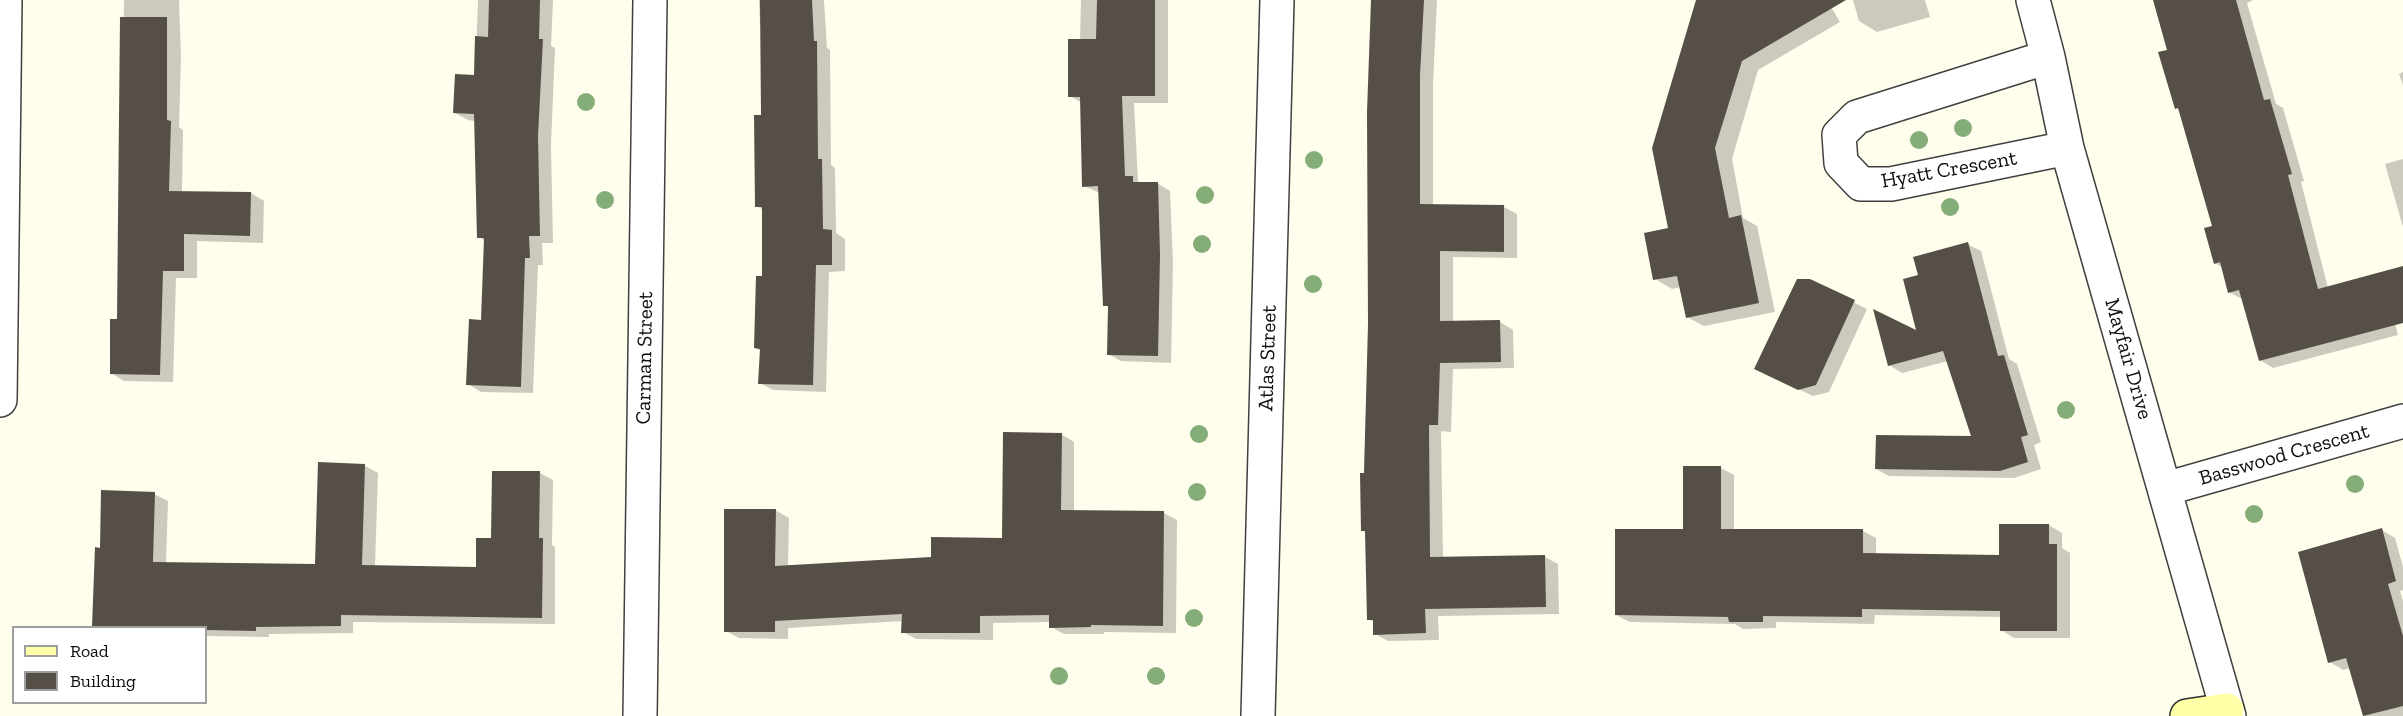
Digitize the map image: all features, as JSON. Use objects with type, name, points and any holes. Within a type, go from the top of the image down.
[{"type":"street","points":[[0,400],[5,0]]},
{"type":"street","name":"Carman Street","points":[[640,716],[650,0]]},
{"type":"street","name":"Atlas Street","points":[[1258,716],[1277,0]]},
{"type":"street","name":"Mayfair Drive","points":[[2033,0],[2049,57],[2067,148],[2228,713]]},
{"type":"street","name":"Hyatt Crescent","points":[[2049,57],[1857,117],[1839,135],[1841,163],[1861,184],[1891,184],[2067,148]]},
{"type":"street","name":"Basswood Crescent","points":[[2165,489],[2403,421]]},
{"type":"street","points":[[2187,716],[2228,713]]},
{"type":"building","points":[[489,0],[540,0],[539,39],[543,39],[538,136],[540,236],[529,236],[530,258],[525,258],[521,387],[466,385],[469,319],[481,320],[484,238],[477,238],[474,114],[453,113],[455,74],[474,75],[475,36],[488,37]]},
{"type":"building","points":[[760,0],[812,0],[814,41],[817,41],[818,159],[822,159],[823,229],[832,230],[832,265],[816,265],[813,385],[758,384],[760,349],[754,348],[756,276],[762,276],[762,207],[755,207],[754,115],[761,115]]},
{"type":"building","points":[[1097,0],[1155,0],[1155,96],[1122,96],[1125,176],[1133,176],[1133,182],[1158,182],[1160,255],[1158,356],[1107,355],[1108,306],[1103,306],[1098,186],[1082,187],[1080,97],[1068,97],[1068,39],[1096,39]]},
{"type":"building","points":[[1371,0],[1424,0],[1420,75],[1420,204],[1504,205],[1504,252],[1440,251],[1440,321],[1500,320],[1501,362],[1440,363],[1438,425],[1429,425],[1430,557],[1545,555],[1546,607],[1425,609],[1426,633],[1373,635],[1373,620],[1367,620],[1365,531],[1361,531],[1360,473],[1364,473],[1368,324],[1367,112]]},
{"type":"building","points":[[1696,0],[1846,0],[1742,61],[1715,148],[1729,218],[1741,215],[1759,303],[1686,318],[1677,276],[1653,280],[1644,233],[1668,228],[1652,148]]},
{"type":"building","points":[[2153,0],[2236,0],[2264,100],[2270,99],[2292,174],[2288,175],[2318,289],[2403,266],[2403,323],[2259,361],[2239,290],[2228,293],[2220,262],[2214,264],[2204,228],[2212,226],[2178,108],[2175,109],[2158,52],[2167,50]]},
{"type":"building","points":[[120,17],[167,17],[167,120],[171,121],[169,191],[251,192],[250,236],[184,234],[184,271],[163,271],[160,375],[110,374],[110,319],[117,319]]},
{"type":"building","points":[[1968,242],[1998,356],[2004,355],[2028,435],[2021,437],[2028,462],[2000,471],[1875,469],[1876,435],[1971,436],[1943,351],[1888,366],[1873,309],[1916,330],[1903,279],[1918,275],[1913,257]]},
{"type":"building","points":[[1797,279],[1810,279],[1855,300],[1816,385],[1798,390],[1754,369]]},
{"type":"building","points":[[1003,432],[1062,433],[1061,510],[1164,511],[1163,626],[1091,625],[1091,627],[1049,628],[1049,615],[980,616],[980,633],[901,633],[902,614],[775,621],[775,632],[724,632],[724,509],[776,509],[775,566],[931,557],[931,537],[1002,538]]},
{"type":"building","points":[[318,462],[365,464],[362,565],[476,567],[476,538],[491,538],[492,471],[540,471],[539,538],[543,538],[542,618],[341,615],[341,626],[256,627],[256,631],[207,630],[207,626],[92,626],[95,547],[100,548],[101,490],[155,492],[153,562],[315,564]]},
{"type":"building","points":[[1683,466],[1721,466],[1721,529],[1863,529],[1863,553],[1999,555],[1999,524],[2049,524],[2049,544],[2057,544],[2057,631],[2000,631],[2000,611],[1862,609],[1862,617],[1763,616],[1763,622],[1729,622],[1728,617],[1615,615],[1615,529],[1683,529]]},
{"type":"building","points":[[2382,528],[2396,581],[2388,584],[2403,636],[2403,706],[2363,716],[2346,658],[2328,663],[2298,552]]}]
